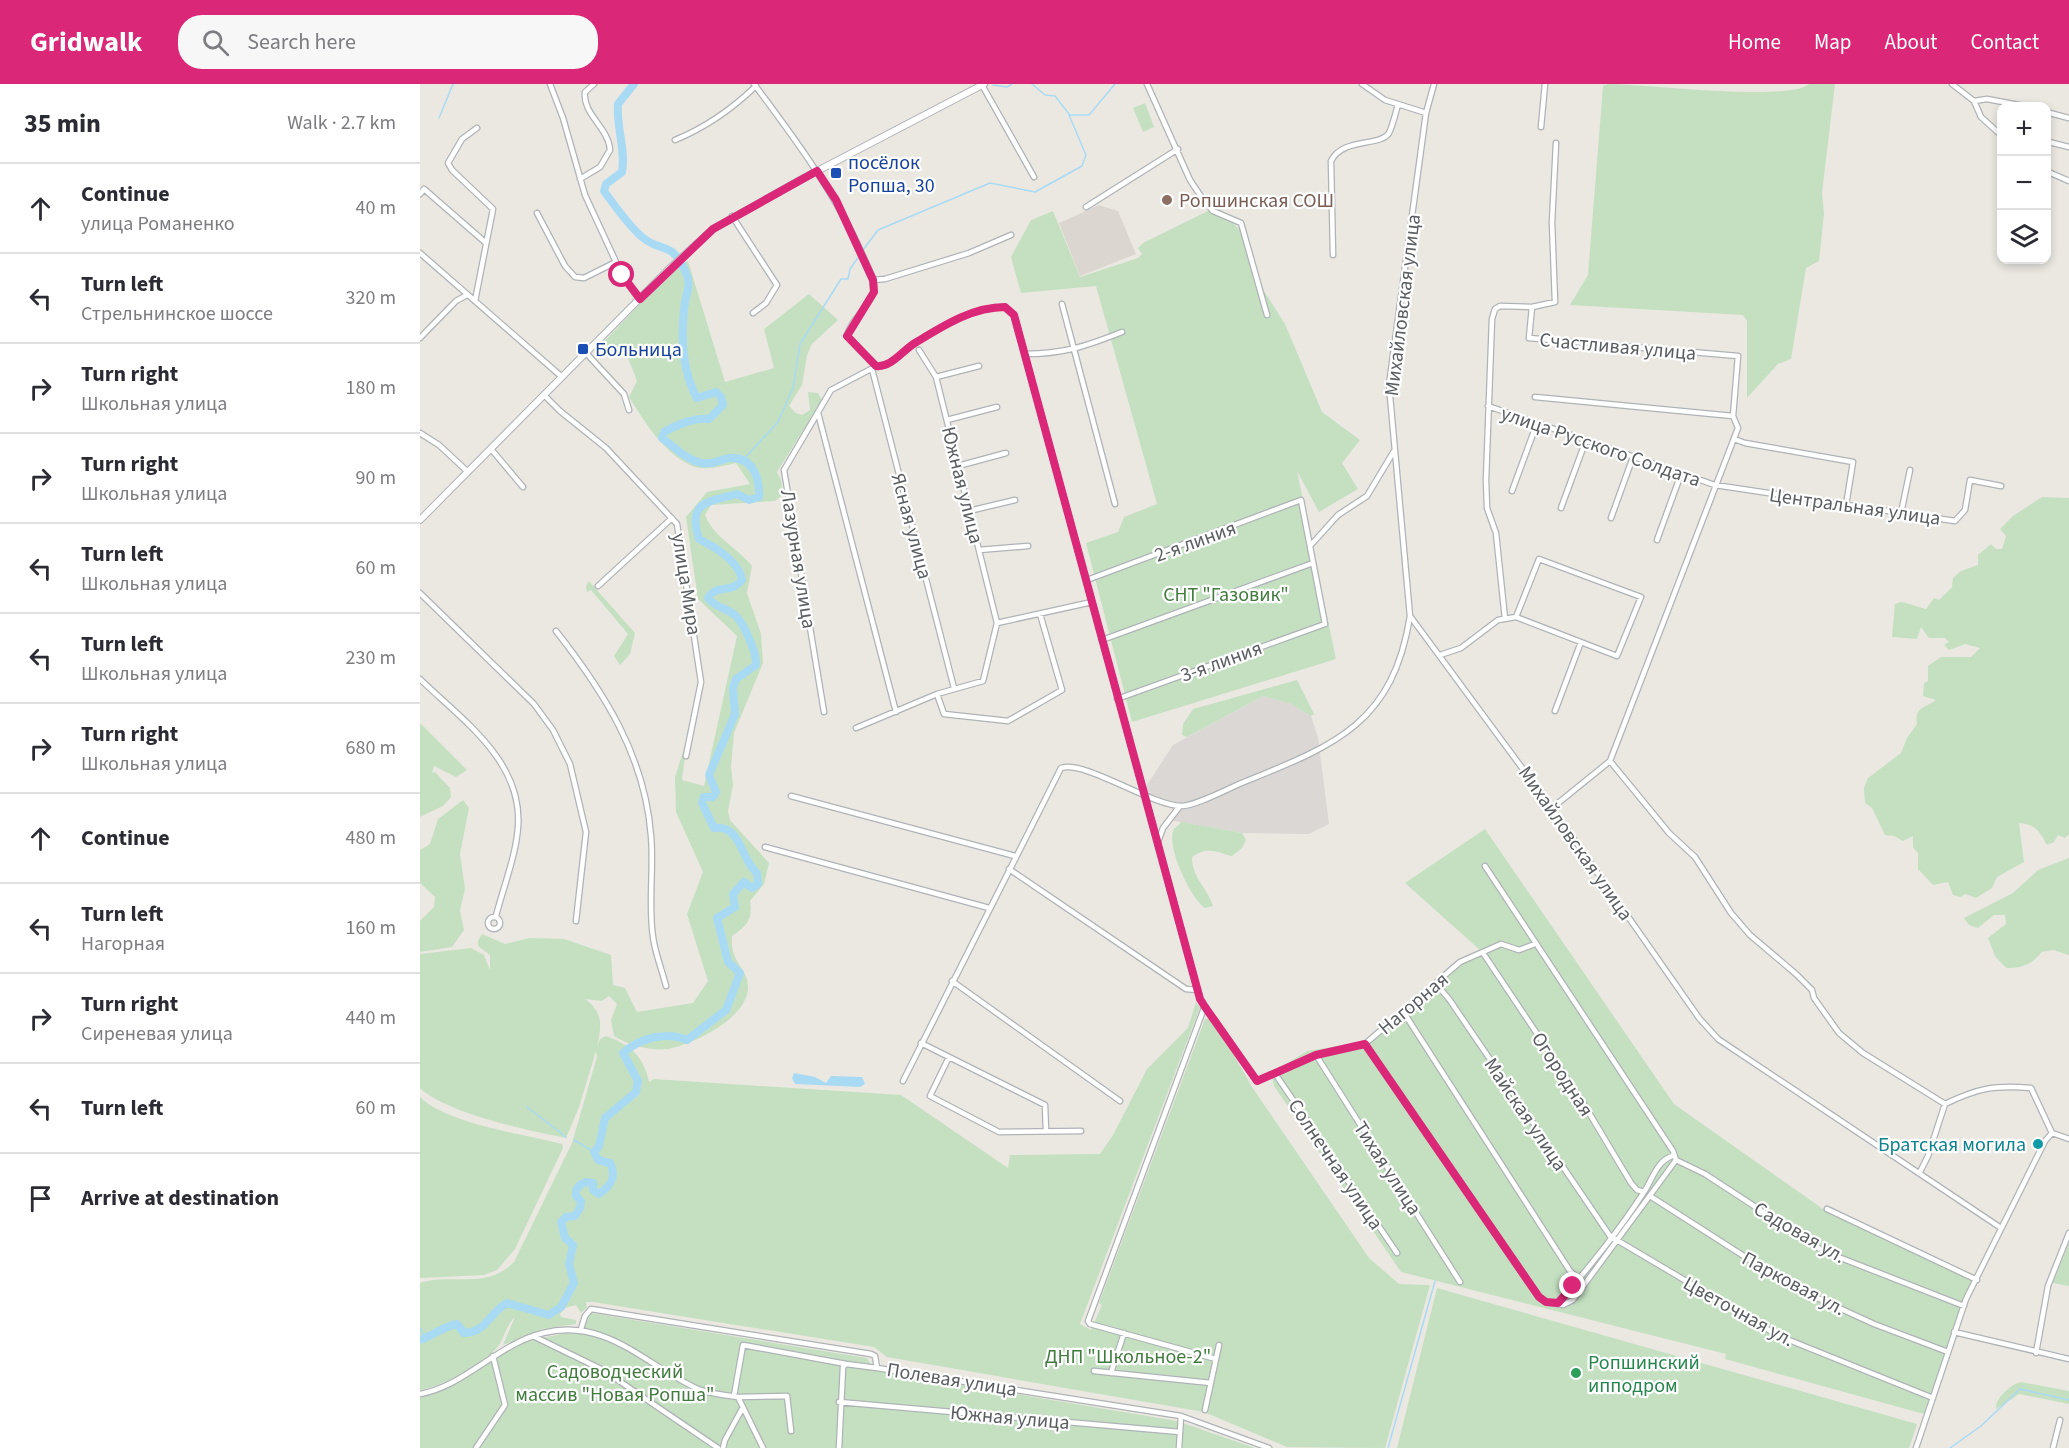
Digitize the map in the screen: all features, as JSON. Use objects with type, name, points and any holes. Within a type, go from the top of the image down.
[{"type":"main road","points":[[420,520],[668,270],[691,248],[732,216],[983,85]]},
{"type":"street","points":[[550,84],[564,118],[580,179],[628,286],[640,299]]},
{"type":"street","points":[[580,179],[600,167],[610,150],[605,135],[585,100],[585,92],[594,84]]},
{"type":"street","points":[[1147,84],[1190,180],[1213,211],[1241,223],[1267,315]]},
{"type":"street","points":[[1362,84],[1385,100],[1426,113]]},
{"type":"street","name":"Михайловская улица","points":[[1434,84],[1426,113],[1389,385],[1410,616],[1552,808],[1700,1018],[1718,1039],[2001,1228]]},
{"type":"street","points":[[1541,127],[1545,84]]},
{"type":"street","points":[[1952,84],[1974,101],[1981,117],[1997,132]]},
{"type":"street","points":[[675,140],[701,129],[737,104],[755,85],[836,200],[873,280],[874,292],[847,336],[874,367]]},
{"type":"street","points":[[983,85],[1034,177]]},
{"type":"street","points":[[1974,101],[1987,99],[2003,102]]},
{"type":"street","points":[[1333,255],[1331,161],[1334,156],[1352,144],[1384,138],[1388,134],[1398,105]]},
{"type":"street","points":[[2051,113],[2069,118]]},
{"type":"street","points":[[475,301],[493,209],[452,170],[448,163],[462,139],[477,128]]},
{"type":"street","points":[[2051,142],[2069,147]]},
{"type":"street","points":[[1505,619],[1496,533],[1487,508],[1488,406],[1494,309],[1500,306],[1532,307],[1555,302],[1552,222],[1556,143]]},
{"type":"street","points":[[1086,207],[1178,150]]},
{"type":"street","points":[[2051,173],[2069,181]]},
{"type":"street","points":[[420,194],[424,189],[486,243]]},
{"type":"street","points":[[537,213],[565,266],[575,277],[584,278],[616,261]]},
{"type":"street","points":[[732,216],[777,285],[766,303],[753,313]]},
{"type":"street","points":[[873,280],[885,279],[969,253],[1011,235]]},
{"type":"street","points":[[420,253],[562,377]]},
{"type":"street","points":[[420,338],[456,301],[467,295]]},
{"type":"street","points":[[1062,304],[1115,504]]},
{"type":"street","name":"Лазурная улица","points":[[824,712],[784,470],[831,390],[874,367],[890,362],[912,344],[957,319],[987,307],[1005,307],[1014,315],[1198,990],[1205,1007],[1257,1081]]},
{"type":"street","name":"Счастливая улица","points":[[1532,307],[1529,339],[1738,356],[1733,416]]},
{"type":"street","points":[[1025,354],[1056,354],[1074,350],[1122,332]]},
{"type":"street","name":"Южная улица","points":[[919,351],[936,377],[997,623]]},
{"type":"street","points":[[586,353],[624,394],[629,410]]},
{"type":"street","points":[[936,377],[979,366]]},
{"type":"street","name":"Ясная улица","points":[[874,367],[954,688]]},
{"type":"street","name":"улица Мира","points":[[544,395],[606,448],[677,524],[701,682],[686,756]]},
{"type":"street","points":[[1535,397],[1733,416],[1738,429],[1610,761],[1552,808]]},
{"type":"street","name":"улица Русского Солдата","points":[[1488,406],[1715,485]]},
{"type":"street","points":[[947,420],[997,407]]},
{"type":"street","points":[[818,413],[896,712]]},
{"type":"street","points":[[1512,491],[1537,423]]},
{"type":"street","points":[[420,433],[439,445],[468,472]]},
{"type":"street","points":[[1734,439],[1745,443],[1853,462],[1846,505]]},
{"type":"street","points":[[1561,508],[1586,440]]},
{"type":"street","points":[[490,449],[523,487]]},
{"type":"street","points":[[1102,640],[1313,563],[1310,546],[1338,515],[1367,496],[1394,450]]},
{"type":"street","points":[[958,466],[1006,453]]},
{"type":"street","points":[[1611,518],[1633,457]]},
{"type":"street","points":[[1901,513],[1910,470]]},
{"type":"street","points":[[1657,540],[1681,474]]},
{"type":"street","name":"Центральная улица","points":[[1715,485],[1955,521],[1965,510],[1970,480],[2001,486]]},
{"type":"street","points":[[969,511],[1016,500]]},
{"type":"street","name":"2-я линия","points":[[1087,580],[1301,500],[1310,546]]},
{"type":"street","points":[[598,586],[672,518]]},
{"type":"street","points":[[979,550],[1028,546]]},
{"type":"street","points":[[1440,655],[1461,648],[1498,620],[1516,618],[1617,656],[1641,597],[1539,559],[1516,618]]},
{"type":"street","name":"3-я линия","points":[[1117,699],[1325,624],[1313,563]]},
{"type":"street","points":[[420,593],[534,704],[553,730],[570,764],[586,832],[576,921]]},
{"type":"street","points":[[856,728],[937,694],[982,681],[997,623],[1092,602]]},
{"type":"street","points":[[937,694],[944,714],[1008,721],[1062,690],[1040,614]]},
{"type":"street","points":[[1157,842],[1163,828],[1180,806],[1306,757],[1368,716],[1392,682],[1407,636],[1410,616]]},
{"type":"street","points":[[556,631],[589,673],[609,705],[628,740],[638,771],[651,835],[653,939],[666,986]]},
{"type":"street","points":[[1555,711],[1581,642]]},
{"type":"street","points":[[420,679],[491,747],[509,776],[515,794],[518,829],[496,916]]},
{"type":"street","points":[[1610,761],[1669,832],[1695,857],[1731,913],[1750,935],[1812,990],[1814,998],[1839,1033],[1863,1053],[1945,1104]]},
{"type":"street","points":[[903,1081],[1061,768],[1075,767],[1180,806]]},
{"type":"street","points":[[791,796],[1015,856]]},
{"type":"street","points":[[765,847],[989,908]]},
{"type":"street","points":[[1365,1044],[1539,1297],[1546,1302],[1563,1305],[1573,1300],[1618,1241],[1674,1158],[1672,1151],[1485,866]]},
{"type":"street","points":[[1009,869],[1186,989],[1198,990]]},
{"type":"street","name":"Нагорная","points":[[1257,1081],[1276,1075],[1316,1055],[1365,1044],[1460,962],[1502,944],[1519,950],[1535,944]]},
{"type":"street","name":"Огородная","points":[[1483,953],[1582,1101],[1631,1183],[1636,1190],[1644,1192]]},
{"type":"street","points":[[952,981],[1120,1101]]},
{"type":"street","name":"Майская улица","points":[[1436,984],[1449,999],[1610,1236],[1618,1241]]},
{"type":"street","points":[[1205,1007],[1088,1321],[1090,1324],[1216,1359]]},
{"type":"street","points":[[1401,1012],[1406,1016],[1570,1271],[1579,1279]]},
{"type":"street","points":[[921,1043],[1045,1105],[1046,1131]]},
{"type":"street","name":"Тихая улица","points":[[1316,1055],[1460,1282]]},
{"type":"street","points":[[949,1057],[930,1096],[999,1132],[1081,1131]]},
{"type":"street","name":"Солнечная улица","points":[[1276,1075],[1397,1253]]},
{"type":"street","points":[[1920,1172],[1928,1156],[1945,1104],[1983,1088],[2002,1086],[2031,1088],[2052,1133],[2069,1139]]},
{"type":"street","points":[[1916,1448],[1964,1306],[2044,1142],[2052,1133]]},
{"type":"street","points":[[1558,1303],[1579,1279],[1644,1192],[1657,1169],[1674,1158]]},
{"type":"street","name":"Садовая ул.","points":[[1674,1158],[1705,1174],[1823,1251],[1964,1306]]},
{"type":"street","name":"Парковая ул.","points":[[1650,1196],[1789,1286],[1874,1324],[1948,1352]]},
{"type":"street","points":[[1827,1209],[1977,1280]]},
{"type":"street","points":[[2036,1353],[2048,1286],[2069,1233]]},
{"type":"street","name":"Цветочная ул.","points":[[1618,1241],[1779,1336],[1933,1398]]},
{"type":"street","name":"Полевая улица","points":[[581,1329],[585,1316],[591,1309],[871,1354],[875,1356],[877,1368],[1181,1416],[1269,1448]]},
{"type":"street","points":[[420,1394],[430,1392],[533,1336],[544,1332],[581,1329],[619,1341],[699,1389],[736,1396],[787,1396],[791,1431]]},
{"type":"street","points":[[1954,1332],[2069,1359]]},
{"type":"street","points":[[1111,1373],[1124,1333]]},
{"type":"street","points":[[533,1336],[603,1370],[718,1448]]},
{"type":"street","points":[[1205,1410],[1219,1344]]},
{"type":"street","points":[[763,1448],[736,1396],[743,1345],[877,1368]]},
{"type":"street","points":[[476,1448],[505,1405],[493,1356]]},
{"type":"street","points":[[839,1448],[839,1402],[842,1372],[846,1364]]},
{"type":"street","points":[[1094,1371],[1211,1383]]},
{"type":"street","name":"Южная улица","points":[[839,1402],[1180,1432]]},
{"type":"street","points":[[723,1448],[742,1409]]},
{"type":"street","points":[[1179,1448],[1181,1416]]},
{"type":"street","points":[[2054,1448],[2060,1420]]},
{"type":"street","points":[[1250,1440],[1250,1448]]},
{"type":"shaded area","points":[[1099,205],[1118,211],[1136,254],[1080,276],[1059,223]]},
{"type":"shaded area","points":[[1263,696],[1291,704],[1311,716],[1318,738],[1329,824],[1309,834],[1242,833],[1169,820],[1179,807],[1145,794],[1147,785],[1173,745]]},
{"type":"green space","points":[[1608,84],[1714,91],[1774,92],[1796,89],[1809,84],[1835,84],[1822,193],[1824,214],[1819,261],[1806,268],[1791,359],[1778,364],[1747,398],[1747,321],[1743,315],[1570,305],[1588,275],[1603,86]]},
{"type":"green space","points":[[1145,103],[1154,127],[1143,132],[1133,108]]},
{"type":"green space","name":"СНТ \"Газовик\"","points":[[1218,206],[1244,235],[1261,286],[1285,324],[1322,412],[1360,440],[1342,463],[1358,489],[1319,512],[1297,471],[1336,659],[1132,722],[1086,543],[1118,532],[1124,517],[1157,504],[1096,286],[1021,293],[1011,257],[1031,220],[1053,211],[1080,277],[1138,258],[1142,254],[1138,248],[1143,243]]},
{"type":"green space","name":"ДНП \"Школьное-2\"","points":[[688,261],[725,382],[774,368],[764,329],[809,294],[838,320],[812,344],[807,355],[802,385],[789,406],[802,415],[810,410],[808,392],[818,393],[822,400],[777,472],[781,480],[783,495],[775,501],[711,505],[705,515],[714,530],[752,566],[747,593],[761,634],[763,663],[734,733],[731,767],[733,785],[728,811],[730,820],[769,863],[764,884],[750,901],[751,913],[748,921],[732,936],[736,959],[747,981],[746,998],[730,1019],[718,1028],[691,1042],[668,1049],[640,1047],[614,1036],[611,1020],[617,1004],[609,996],[602,1001],[585,999],[595,1009],[600,1020],[597,1047],[600,1039],[606,1036],[623,1043],[640,1059],[649,1082],[654,1079],[901,1095],[1008,1168],[1010,1155],[1100,1154],[1113,1135],[1147,1069],[1188,1028],[1196,1002],[1200,1007],[1080,1324],[1091,1330],[1102,1305],[1099,1303],[1205,1019],[1210,1019],[1225,1039],[1252,1087],[1369,1258],[1399,1284],[1430,1285],[1385,1448],[1287,1447],[1204,1412],[887,1357],[874,1347],[593,1302],[586,1302],[587,1307],[581,1313],[576,1305],[565,1308],[560,1314],[561,1317],[576,1320],[576,1324],[542,1329],[503,1345],[515,1317],[498,1346],[488,1357],[450,1380],[420,1390],[420,1283],[432,1280],[492,1276],[504,1271],[514,1262],[572,1143],[597,1057],[596,1051],[579,1107],[566,1138],[489,1120],[432,1097],[420,1088],[420,954],[471,948],[484,955],[490,970],[490,955],[478,946],[482,934],[505,944],[529,938],[564,939],[611,955],[613,985],[625,988],[637,1012],[693,1003],[708,981],[687,914],[703,872],[676,812],[675,777],[687,740],[682,780],[704,786],[737,636],[698,599],[686,517],[707,492],[750,484],[736,463],[713,468],[695,467],[671,452],[655,435],[629,397],[637,381],[623,345],[598,358],[594,352],[672,271]]},
{"type":"green space","points":[[2042,497],[2069,498],[2069,834],[2065,838],[2058,835],[2054,842],[2047,845],[2036,829],[2019,823],[2024,862],[1997,877],[1992,888],[1976,898],[1966,894],[1960,897],[1953,895],[1948,882],[1933,885],[1918,869],[1918,853],[1913,847],[1913,836],[1903,841],[1894,836],[1885,835],[1872,808],[1865,803],[1864,788],[1868,778],[1901,753],[1907,738],[1917,724],[1917,714],[1936,700],[1923,696],[1924,683],[1928,681],[1928,666],[1941,657],[1971,657],[1980,648],[1965,644],[1949,650],[1944,645],[1949,642],[1945,638],[1929,638],[1921,627],[1917,639],[1892,637],[1895,604],[1902,602],[1926,609],[1934,598],[1939,600],[1952,587],[1953,578],[1961,571],[1978,565],[1978,555],[1991,544],[1996,549],[2002,549],[2006,536],[2000,529],[2013,516]]},
{"type":"green space","points":[[589,581],[635,633],[630,654],[620,665],[614,656],[628,634],[591,590],[587,592],[586,586]]},
{"type":"green space","points":[[1297,680],[1314,714],[1311,716],[1291,704],[1263,696],[1187,737],[1182,735],[1183,724],[1193,709]]},
{"type":"green space","points":[[420,723],[467,770],[456,777],[434,766],[432,773],[435,772],[450,788],[451,797],[443,806],[420,817]]},
{"type":"green space","points":[[463,800],[469,808],[460,854],[465,889],[460,910],[464,930],[452,947],[420,952],[420,921],[434,907],[435,897],[420,883],[420,850],[430,844],[438,819]]},
{"type":"green space","points":[[1181,822],[1242,833],[1246,840],[1242,848],[1232,856],[1207,851],[1192,857],[1194,871],[1213,906],[1205,908],[1199,903],[1176,859],[1172,837],[1174,829]]},
{"type":"green space","points":[[1485,829],[1674,1104],[1823,1209],[1974,1280],[1964,1300],[1924,1414],[1725,1359],[1726,1354],[1401,1272],[1274,1086],[1271,1073],[1307,1051],[1363,1042],[1457,960],[1480,950],[1405,883]]},
{"type":"green space","points":[[2069,858],[2069,955],[2053,950],[2042,952],[2026,965],[2006,968],[1995,956],[1988,938],[2006,924],[2005,915],[1994,915],[1978,928],[1969,925],[1964,918],[2013,893],[2038,870]]},
{"type":"green space","points":[[420,1097],[432,1106],[467,1121],[562,1144],[563,1148],[515,1249],[497,1270],[484,1275],[420,1278]]},
{"type":"green space","points":[[2069,1243],[2069,1286],[2053,1283]]},
{"type":"green space","name":"Ропшинский ипподром","points":[[1437,1288],[1917,1424],[1909,1448],[1397,1448]]},
{"type":"green space","name":"Садоводческий массив \"Новая Ропша\"","points":[[591,1313],[867,1358],[874,1370],[1177,1421],[1255,1448],[420,1448],[420,1397],[447,1388],[522,1343],[575,1330]]},
{"type":"green space","points":[[2021,1382],[2069,1391],[2069,1404],[2019,1394],[1996,1409],[1998,1400],[2004,1392]]},
{"type":"water","points":[[794,1073],[815,1077],[826,1083],[831,1076],[862,1077],[865,1084],[860,1087],[795,1084],[792,1078]]},
{"type":"waterway","points":[[439,118],[453,84]]},
{"type":"waterway","points":[[420,1340],[457,1324],[464,1333],[472,1332],[483,1326],[507,1303],[549,1315],[561,1307],[574,1283],[569,1264],[573,1245],[565,1238],[561,1222],[566,1217],[575,1216],[580,1208],[581,1201],[576,1196],[579,1186],[586,1182],[593,1183],[593,1190],[599,1194],[612,1181],[613,1173],[610,1163],[598,1160],[594,1152],[599,1146],[605,1118],[636,1092],[638,1081],[623,1053],[637,1043],[662,1036],[687,1040],[726,1010],[740,973],[728,962],[717,918],[735,907],[733,894],[744,882],[752,888],[758,884],[757,873],[751,867],[735,837],[723,828],[714,828],[702,803],[704,797],[713,797],[716,792],[709,775],[735,714],[733,688],[736,679],[756,665],[756,660],[747,633],[736,616],[714,604],[708,598],[715,591],[737,584],[742,580],[740,573],[725,555],[699,539],[696,527],[696,517],[702,506],[737,494],[749,500],[759,497],[758,483],[753,470],[744,461],[729,458],[709,463],[697,462],[662,438],[664,432],[680,424],[692,420],[709,419],[723,405],[721,397],[716,392],[697,398],[688,377],[683,332],[688,277],[681,262],[671,251],[642,237],[604,191],[606,184],[622,172],[623,155],[618,104],[634,84]]},
{"type":"waterway","points":[[993,85],[1007,87],[1012,84]]},
{"type":"waterway","points":[[1032,84],[1045,95],[1055,96],[1069,114]]},
{"type":"waterway","points":[[863,250],[878,230],[990,183],[1035,192],[1082,166],[1086,155],[1069,115],[1089,115],[1115,84]]},
{"type":"waterway","points":[[743,460],[778,422],[793,388],[800,344],[841,279],[848,279],[850,269],[860,255]]},
{"type":"waterway","points":[[527,1107],[566,1137]]},
{"type":"waterway","points":[[574,1140],[594,1152]]},
{"type":"waterway","points":[[1388,1448],[1435,1281]]},
{"type":"waterway","points":[[420,1328],[425,1338]]},
{"type":"waterway","points":[[1950,1448],[1981,1426],[2020,1389],[2069,1400]]},
{"type":"place","name":"посёлок Ропша, 30","points":[[836,173]]},
{"type":"place","name":"Ропшинская СОШ","points":[[1167,200]]},
{"type":"place","name":"Больница","points":[[583,349]]},
{"type":"place","name":"Братская могила","points":[[2038,1144]]},
{"type":"place","name":"Ропшинский ипподром","points":[[1576,1373]]},
{"type":"route","points":[[622,275],[640,299],[713,229],[732,216],[817,171],[836,200],[873,280],[874,292],[847,336],[876,366],[890,362],[912,344],[973,312],[987,307],[1005,307],[1014,315],[1153,831],[1166,866],[1200,999],[1208,1014],[1217,1022],[1257,1081],[1276,1075],[1316,1055],[1365,1044],[1539,1297],[1546,1302],[1558,1303],[1573,1286]]}]
